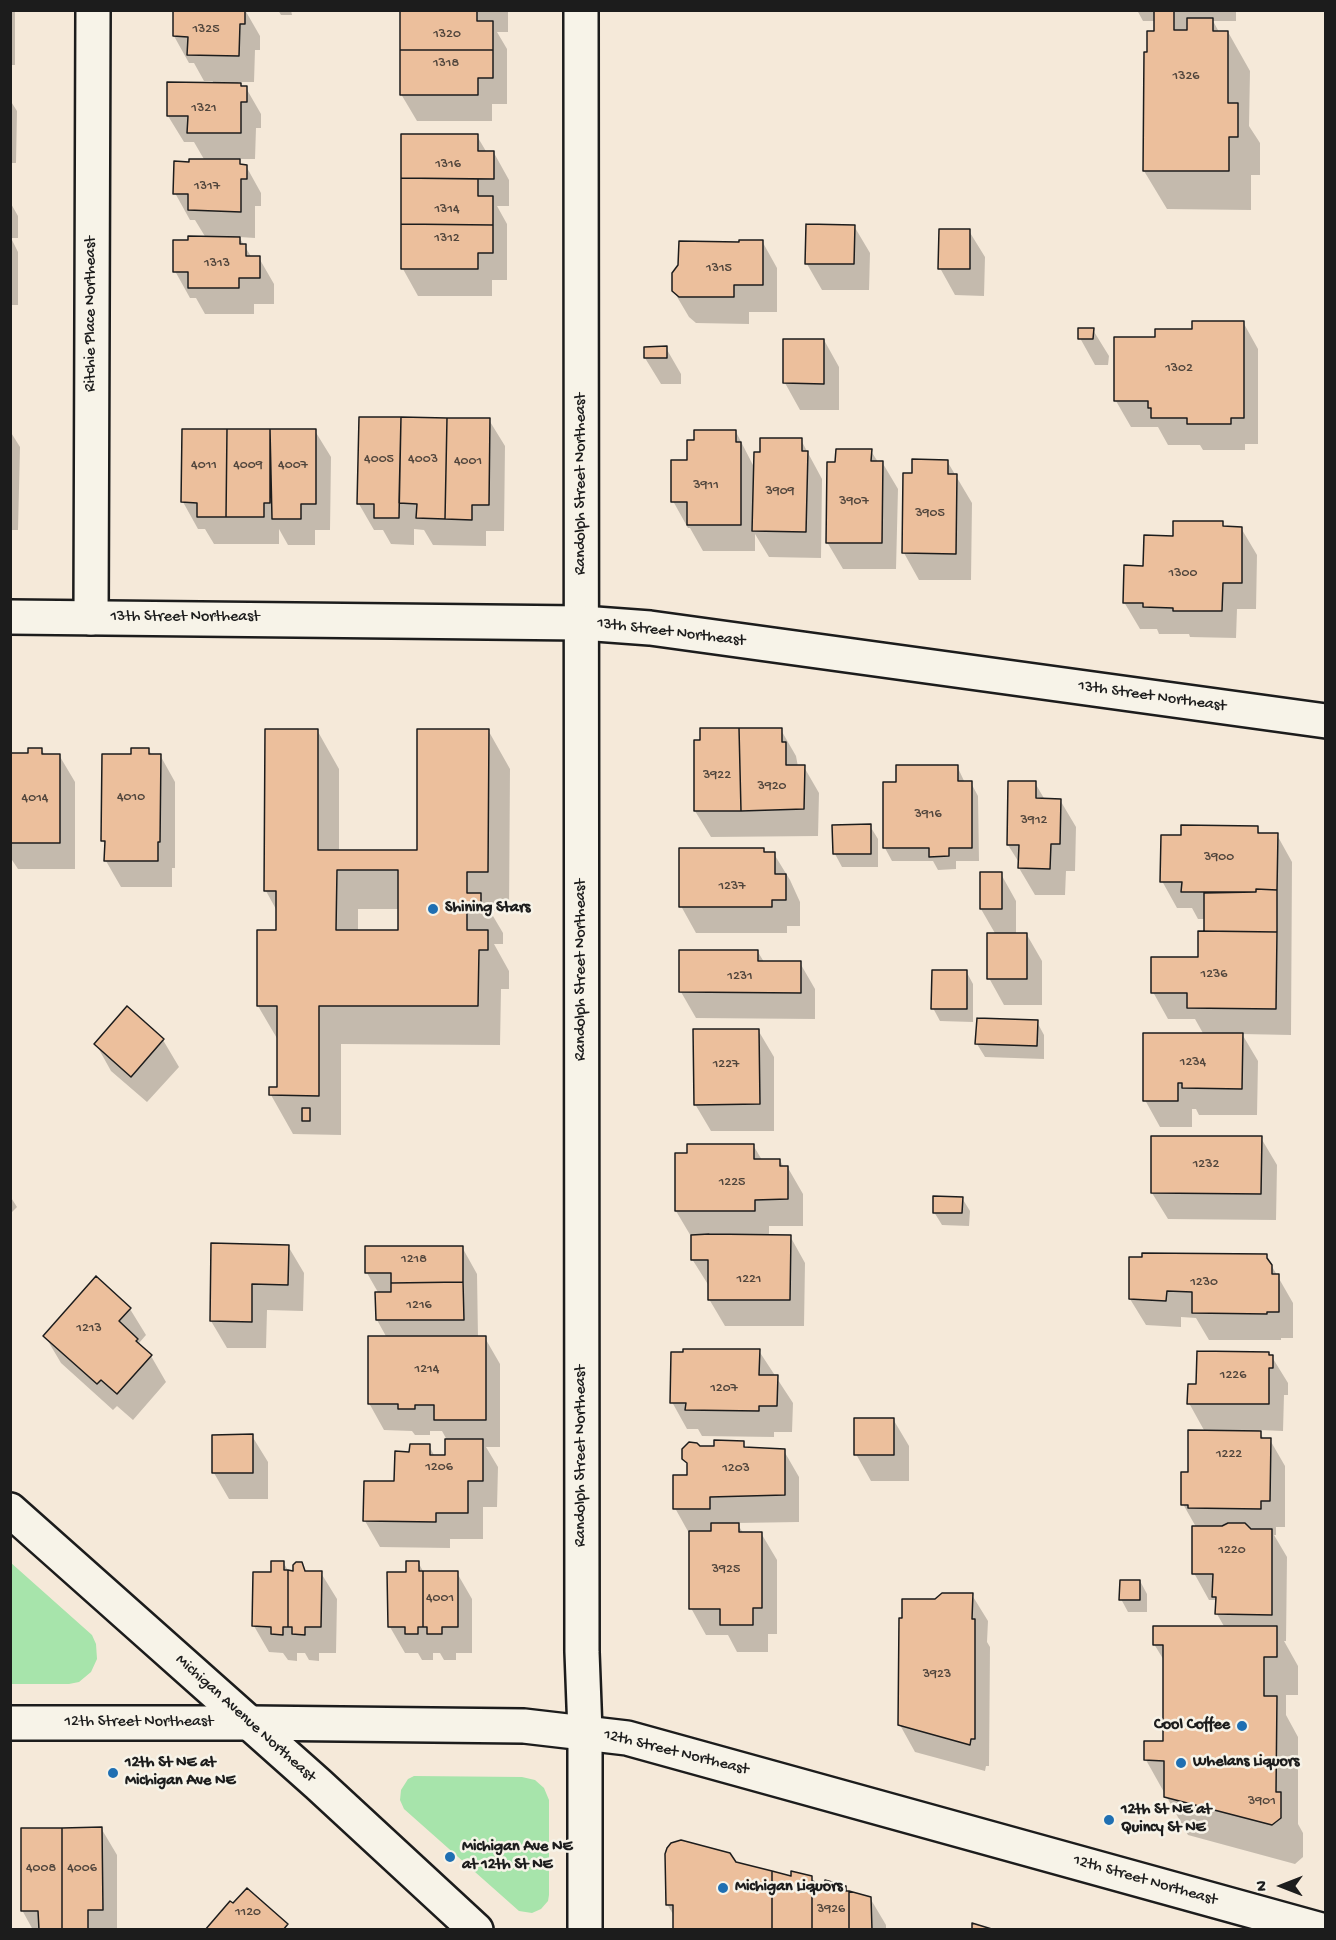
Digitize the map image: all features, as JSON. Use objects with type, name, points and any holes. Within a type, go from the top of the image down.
[{"type":"street","name":"Ritchie Place Northeast","points":[[91,618],[93,10]]},
{"type":"street","name":"Randolph Street Northeast","points":[[581,10],[582,1652],[585,1732],[585,1929]]},
{"type":"street","name":"13th Street Northeast","points":[[10,617],[582,623],[650,628],[1326,720]]},
{"type":"street","name":"Michigan Avenue Northeast","points":[[10,1510],[250,1723],[476,1929]]},
{"type":"street","name":"12th Street Northeast","points":[[10,1724],[504,1725],[627,1738],[1321,1929]]},
{"type":"green space","points":[[10,1562],[92,1635],[96,1644],[97,1659],[91,1672],[79,1682],[11,1684]]},
{"type":"green space","points":[[414,1776],[522,1777],[535,1780],[544,1788],[549,1800],[549,1895],[548,1901],[541,1909],[532,1913],[519,1911],[404,1809],[400,1800],[401,1790],[408,1779]]},
{"type":"building","points":[[173,10],[245,10],[245,24],[240,24],[239,56],[187,55],[188,37],[173,36]]},
{"type":"building","points":[[400,10],[477,10],[477,21],[493,21],[493,50],[400,50]]},
{"type":"building","points":[[1154,10],[1174,10],[1174,30],[1187,30],[1187,18],[1213,18],[1213,31],[1228,31],[1228,103],[1238,103],[1238,137],[1229,137],[1229,171],[1143,171],[1144,52],[1147,52],[1147,31],[1154,31]]},
{"type":"building","points":[[400,50],[493,50],[493,78],[478,78],[478,95],[400,95]]},
{"type":"building","points":[[167,82],[241,83],[241,86],[247,86],[247,102],[241,102],[241,133],[187,133],[188,116],[167,116]]},
{"type":"building","points":[[401,134],[478,134],[478,151],[494,151],[494,179],[401,178]]},
{"type":"building","points":[[189,159],[240,159],[240,164],[247,165],[247,179],[241,179],[241,212],[188,210],[188,194],[173,194],[174,161],[189,162]]},
{"type":"building","points":[[401,178],[478,179],[478,196],[493,196],[493,225],[401,224]]},
{"type":"building","points":[[401,224],[493,225],[493,253],[478,253],[478,269],[401,269]]},
{"type":"building","points":[[806,224],[855,225],[854,264],[805,264]]},
{"type":"building","points":[[939,229],[970,229],[970,269],[938,269]]},
{"type":"building","points":[[188,236],[240,237],[240,244],[246,244],[246,256],[260,256],[260,278],[239,278],[239,288],[188,288],[188,272],[173,272],[173,240],[188,240]]},
{"type":"building","points":[[739,240],[763,240],[763,285],[734,285],[734,297],[679,297],[672,291],[672,273],[678,265],[679,241],[739,242]]},
{"type":"building","points":[[1192,321],[1244,321],[1244,418],[1231,418],[1231,424],[1187,424],[1187,418],[1151,418],[1148,401],[1114,401],[1114,337],[1155,337],[1155,329],[1192,329]]},
{"type":"building","points":[[1078,328],[1094,328],[1093,339],[1078,339]]},
{"type":"building","points":[[783,339],[824,339],[824,384],[783,383]]},
{"type":"building","points":[[667,346],[667,358],[644,358],[644,347]]},
{"type":"building","points":[[359,417],[401,417],[399,518],[374,518],[374,504],[357,504]]},
{"type":"building","points":[[401,417],[447,418],[445,519],[416,518],[417,504],[399,503]]},
{"type":"building","points":[[447,418],[490,418],[489,505],[472,505],[472,520],[445,519]]},
{"type":"building","points":[[182,429],[227,429],[226,517],[197,517],[197,503],[181,502]]},
{"type":"building","points":[[227,429],[270,429],[270,503],[264,503],[264,517],[226,517]]},
{"type":"building","points":[[270,429],[316,429],[316,504],[301,504],[301,519],[272,519]]},
{"type":"building","points":[[694,430],[736,430],[736,442],[741,442],[741,525],[687,525],[687,502],[671,502],[671,460],[687,460],[687,440],[694,440]]},
{"type":"building","points":[[760,438],[802,438],[802,451],[808,451],[806,532],[752,531],[754,452],[760,452]]},
{"type":"building","points":[[836,449],[872,449],[871,461],[883,461],[882,543],[826,543],[827,462],[835,462]]},
{"type":"building","points":[[912,459],[948,460],[948,474],[957,474],[956,554],[902,553],[903,473],[912,473]]},
{"type":"building","points":[[1173,521],[1223,521],[1223,526],[1242,527],[1242,583],[1223,583],[1222,611],[1173,611],[1173,608],[1143,607],[1143,603],[1123,603],[1124,565],[1143,566],[1144,535],[1173,536]]},
{"type":"building","points":[[700,728],[739,728],[741,811],[694,811],[694,740],[700,740]]},
{"type":"building","points":[[739,728],[782,728],[782,742],[786,742],[786,765],[805,765],[804,809],[741,811]]},
{"type":"building","name":"Shining Stars","points":[[265,729],[318,729],[318,850],[417,850],[417,729],[489,729],[488,872],[467,872],[467,893],[481,893],[481,906],[467,906],[467,930],[488,930],[488,950],[479,950],[478,1006],[319,1006],[319,1096],[269,1095],[269,1087],[277,1087],[277,1006],[257,1006],[257,930],[276,930],[276,891],[264,891]],"holes":[[[337,870],[398,870],[398,930],[336,930]]]},
{"type":"building","points":[[28,748],[42,748],[42,754],[60,754],[60,843],[10,843],[10,753],[28,753]]},
{"type":"building","points":[[131,748],[149,748],[149,754],[161,754],[158,861],[104,861],[105,841],[101,841],[102,754],[131,754]]},
{"type":"building","points":[[896,765],[958,765],[958,781],[972,781],[972,848],[949,848],[949,856],[929,857],[929,848],[883,848],[883,782],[896,782]]},
{"type":"building","points":[[1008,781],[1036,781],[1036,798],[1061,799],[1060,844],[1051,844],[1050,869],[1018,868],[1019,845],[1007,845]]},
{"type":"building","points":[[871,824],[871,854],[833,854],[832,825]]},
{"type":"building","points":[[1181,825],[1258,826],[1258,833],[1278,833],[1277,890],[1181,892],[1182,882],[1160,882],[1161,835],[1181,835]]},
{"type":"building","points":[[679,848],[764,848],[764,852],[775,852],[775,874],[786,874],[786,900],[772,900],[772,907],[679,907]]},
{"type":"building","points":[[980,872],[1002,872],[1002,909],[980,909]]},
{"type":"building","points":[[1256,889],[1277,890],[1277,932],[1204,931],[1204,893],[1256,892]]},
{"type":"building","points":[[1198,931],[1277,932],[1276,1009],[1187,1008],[1187,993],[1151,993],[1151,957],[1198,957]]},
{"type":"building","points":[[987,933],[1027,933],[1027,979],[987,979]]},
{"type":"building","points":[[679,950],[758,950],[758,961],[801,961],[801,993],[679,992]]},
{"type":"building","points":[[932,970],[967,970],[967,1009],[931,1009]]},
{"type":"building","points":[[127,1006],[164,1039],[131,1077],[94,1044]]},
{"type":"building","points":[[977,1018],[1038,1020],[1037,1046],[975,1044]]},
{"type":"building","points":[[693,1029],[759,1029],[760,1104],[694,1105]]},
{"type":"building","points":[[1143,1033],[1243,1033],[1242,1089],[1182,1088],[1182,1083],[1178,1083],[1178,1101],[1143,1101]]},
{"type":"building","points":[[302,1108],[310,1108],[310,1121],[302,1121]]},
{"type":"building","points":[[1151,1136],[1262,1136],[1261,1194],[1151,1193]]},
{"type":"building","points":[[687,1144],[754,1144],[754,1159],[780,1159],[780,1166],[788,1166],[788,1199],[755,1200],[755,1211],[675,1211],[675,1153],[687,1153]]},
{"type":"building","points":[[933,1196],[963,1197],[962,1213],[933,1213]]},
{"type":"building","points":[[691,1235],[791,1235],[790,1300],[708,1300],[708,1260],[691,1260]]},
{"type":"building","points":[[211,1243],[289,1245],[288,1285],[252,1284],[252,1322],[210,1321]]},
{"type":"building","points":[[365,1246],[463,1246],[463,1282],[391,1283],[391,1273],[365,1273]]},
{"type":"building","points":[[1142,1253],[1267,1254],[1272,1265],[1272,1274],[1279,1274],[1279,1312],[1267,1312],[1267,1314],[1192,1313],[1192,1292],[1167,1291],[1166,1301],[1129,1299],[1129,1257],[1142,1257]]},
{"type":"building","points":[[96,1276],[131,1308],[119,1321],[152,1355],[117,1394],[101,1380],[97,1384],[43,1336]]},
{"type":"building","points":[[463,1282],[464,1320],[376,1320],[375,1292],[391,1292],[391,1283]]},
{"type":"building","points":[[368,1336],[486,1336],[486,1420],[434,1420],[434,1405],[415,1405],[415,1409],[398,1409],[398,1404],[368,1404]]},
{"type":"building","points":[[683,1349],[760,1349],[759,1375],[778,1375],[777,1406],[759,1406],[759,1411],[685,1410],[686,1403],[670,1403],[671,1352],[683,1352]]},
{"type":"building","points":[[1197,1351],[1269,1352],[1269,1355],[1273,1355],[1273,1368],[1269,1368],[1269,1404],[1187,1404],[1188,1384],[1196,1384]]},
{"type":"building","points":[[854,1418],[894,1418],[894,1455],[854,1455]]},
{"type":"building","points":[[1188,1430],[1261,1431],[1261,1438],[1271,1438],[1270,1501],[1261,1501],[1261,1509],[1188,1508],[1188,1505],[1181,1505],[1181,1472],[1188,1472]]},
{"type":"building","points":[[253,1434],[253,1473],[212,1473],[212,1435]]},
{"type":"building","points":[[445,1439],[483,1439],[483,1481],[468,1481],[468,1513],[436,1513],[436,1522],[363,1521],[364,1481],[394,1481],[395,1451],[409,1452],[410,1444],[430,1444],[430,1455],[445,1455]]},
{"type":"building","points":[[714,1440],[744,1441],[744,1447],[785,1449],[785,1495],[710,1497],[710,1509],[673,1509],[673,1475],[687,1475],[687,1463],[682,1459],[682,1449],[689,1442],[700,1446],[714,1446]]},
{"type":"building","points":[[711,1523],[739,1523],[739,1532],[762,1532],[762,1608],[753,1608],[753,1625],[720,1625],[720,1609],[689,1609],[689,1531],[711,1531]]},
{"type":"building","points":[[1228,1523],[1245,1523],[1251,1529],[1272,1529],[1272,1615],[1215,1614],[1216,1597],[1212,1597],[1213,1574],[1192,1574],[1192,1526],[1222,1526]]},
{"type":"building","points":[[271,1561],[284,1561],[284,1570],[288,1570],[288,1627],[283,1627],[283,1635],[271,1634],[271,1627],[252,1626],[253,1572],[271,1572]]},
{"type":"building","points":[[406,1561],[419,1561],[419,1571],[423,1571],[423,1627],[418,1627],[418,1634],[405,1634],[405,1627],[388,1627],[387,1572],[406,1572]]},
{"type":"building","points":[[296,1562],[302,1562],[305,1571],[322,1571],[321,1627],[305,1627],[305,1635],[292,1634],[292,1627],[288,1627],[288,1570],[293,1571],[293,1565]]},
{"type":"building","points":[[423,1571],[458,1571],[458,1627],[442,1627],[442,1634],[427,1634],[427,1627],[423,1627]]},
{"type":"building","points":[[1120,1580],[1140,1580],[1140,1600],[1119,1600]]},
{"type":"building","points":[[942,1593],[973,1593],[975,1739],[971,1739],[970,1745],[898,1725],[899,1618],[902,1618],[902,1599],[935,1599]]},
{"type":"building","points":[[1153,1626],[1277,1626],[1277,1657],[1264,1657],[1264,1696],[1277,1696],[1276,1792],[1281,1792],[1281,1818],[1272,1825],[1164,1797],[1164,1761],[1144,1760],[1144,1741],[1163,1741],[1163,1645],[1153,1645]]},
{"type":"building","points":[[102,1827],[103,1910],[88,1910],[88,1929],[62,1930],[62,1828]]},
{"type":"building","points":[[21,1828],[62,1828],[62,1930],[39,1930],[38,1911],[21,1911]]},
{"type":"building","points":[[681,1840],[730,1853],[736,1862],[772,1871],[772,1930],[673,1930],[673,1905],[666,1905],[665,1854],[671,1843]]},
{"type":"building","points":[[772,1871],[791,1876],[791,1871],[812,1876],[812,1930],[772,1930]]},
{"type":"building","points":[[825,1880],[846,1886],[846,1891],[849,1891],[849,1930],[812,1930],[812,1881],[825,1885]]},
{"type":"building","points":[[247,1888],[288,1924],[283,1930],[205,1930],[230,1901],[233,1903]]},
{"type":"building","points":[[849,1891],[871,1897],[872,1930],[849,1930]]},
{"type":"building","points":[[972,1923],[995,1930],[972,1930]]},
{"type":"place","name":"Shining Stars","points":[[433,909]]},
{"type":"place","name":"Cool Coffee","points":[[1242,1726]]},
{"type":"place","name":"Whelans Liquors","points":[[1181,1763]]},
{"type":"place","name":"12th St NE at Michigan Ave NE","points":[[113,1773]]},
{"type":"place","name":"12th St NE at Quincy St NE","points":[[1109,1820]]},
{"type":"place","name":"Michigan Ave NE at 12th St NE","points":[[450,1857]]},
{"type":"place","name":"Michigan Liquors","points":[[723,1888]]}]
